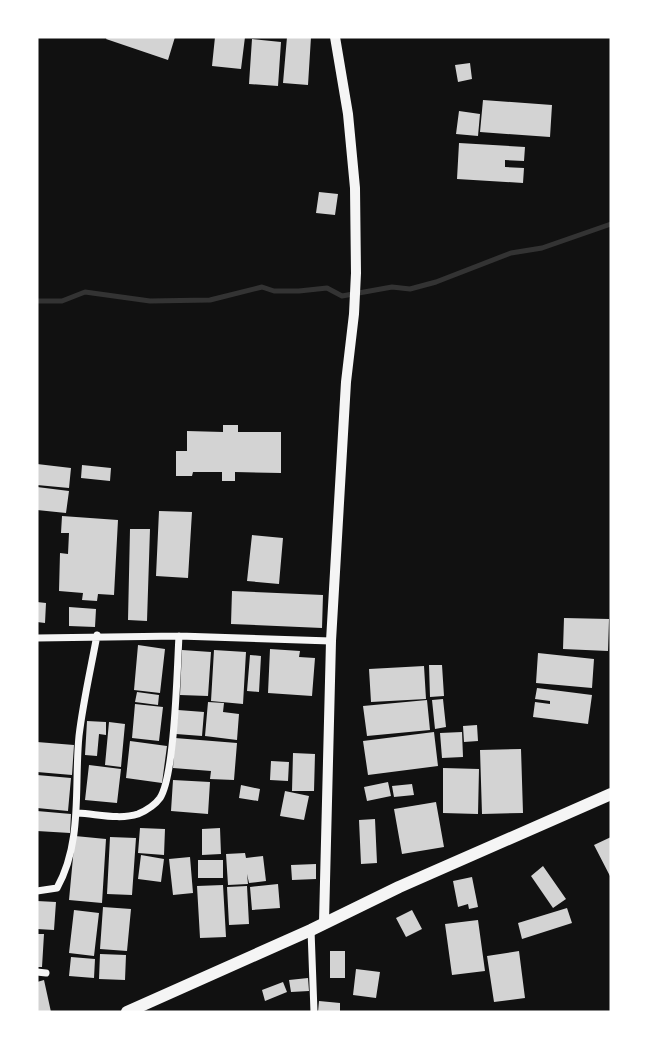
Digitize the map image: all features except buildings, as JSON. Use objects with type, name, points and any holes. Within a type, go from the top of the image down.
[{"type":"main road","points":[[127,1012],[611,794]]},
{"type":"street","points":[[324,922],[331,641],[346,382],[356,273],[355,188],[348,114],[335,37]]},
{"type":"street","points":[[37,638],[97,635],[331,641]]},
{"type":"street","points":[[37,891],[57,888],[66,872],[78,813],[79,736],[97,635]]},
{"type":"street","points":[[78,813],[120,817],[138,814],[160,799],[170,757],[179,636]]},
{"type":"street","points":[[311,930],[314,1012]]},
{"type":"street","points":[[37,972],[46,973]]},
{"type":"waterway","points":[[37,301],[62,301],[85,292],[150,301],[210,300],[262,287],[274,291],[327,288],[342,296],[392,287],[410,289],[436,282],[511,253],[542,248],[611,224]]}]
